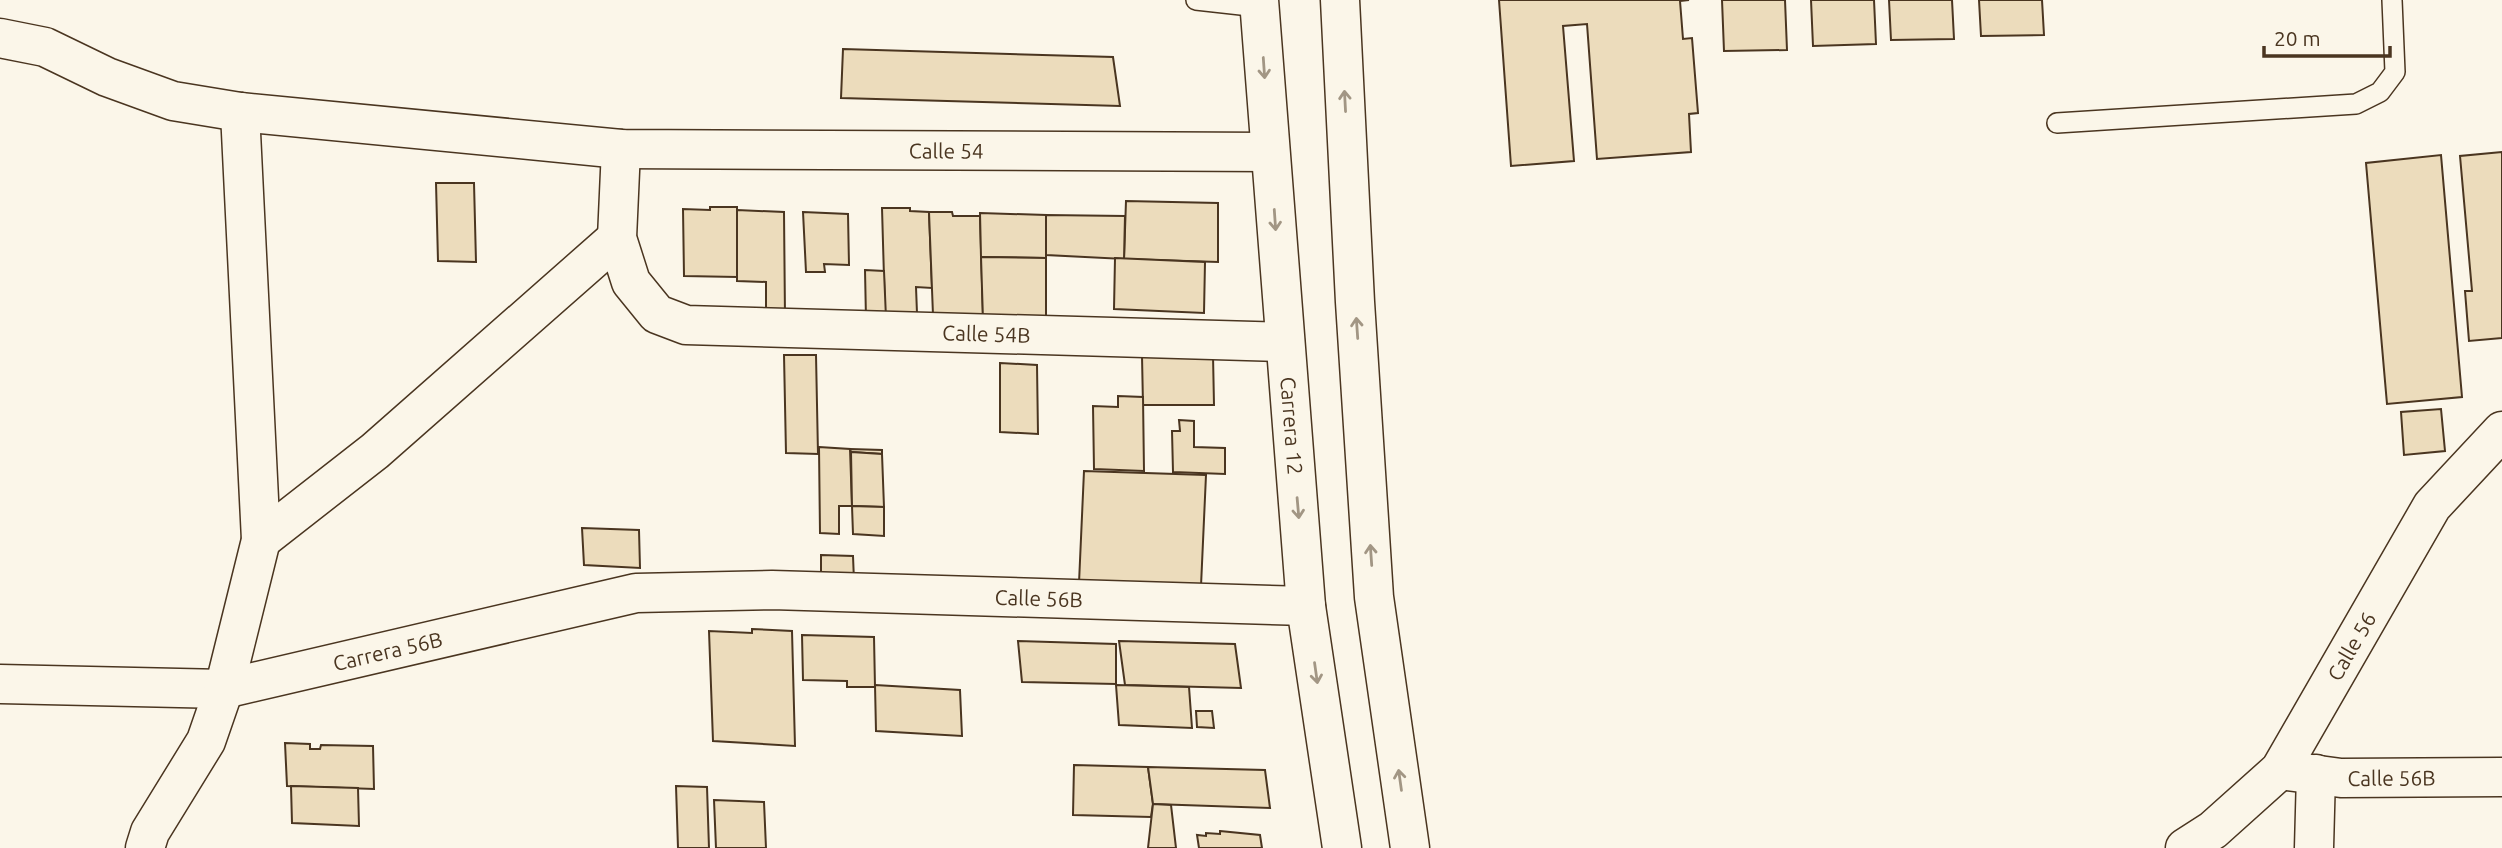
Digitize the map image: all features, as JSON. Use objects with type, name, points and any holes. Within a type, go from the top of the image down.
[{"type":"street","points":[[1340,0],[1355,302],[1374,597],[1410,848]]},
{"type":"street","name":"Carrera 12","points":[[1259,4],[1306,606],[1342,848]]},
{"type":"street","name":"Calle 54","points":[[0,38],[46,47],[107,76],[173,101],[240,112],[621,149],[1270,152]]},
{"type":"street","points":[[145,848],[150,832],[206,741],[224,689],[261,540],[240,112]]},
{"type":"street","points":[[261,540],[374,452],[617,239],[621,149]]},
{"type":"street","name":"Calle 54B","points":[[617,239],[631,282],[657,314],[686,325],[1285,342]]},
{"type":"street","name":"Calle 56","points":[[2185,848],[2298,772],[2432,506],[2502,431]]},
{"type":"street","name":"Calle 56B","points":[[772,590],[1306,606]]},
{"type":"street","name":"Carrera 56B","points":[[0,684],[224,689],[636,593],[772,590]]},
{"type":"street","points":[[2298,772],[2315,848]]},
{"type":"street","name":"Calle 56B","points":[[2298,772],[2340,778],[2502,777]]},
{"type":"lane","points":[[1196,0],[1259,4]]},
{"type":"lane","points":[[2057,123],[2356,104],[2380,92],[2395,72],[2392,0]]},
{"type":"building","points":[[1499,0],[1689,0],[1680,1],[1683,39],[1692,38],[1698,113],[1689,114],[1691,152],[1597,159],[1587,24],[1563,26],[1574,161],[1511,166]]},
{"type":"building","points":[[1722,0],[1785,0],[1787,50],[1724,51]]},
{"type":"building","points":[[1811,0],[1874,0],[1876,44],[1813,46]]},
{"type":"building","points":[[1889,0],[1952,0],[1954,39],[1891,40]]},
{"type":"building","points":[[1979,0],[2042,0],[2044,35],[1981,36]]},
{"type":"building","points":[[843,49],[1113,57],[1120,106],[841,98]]},
{"type":"building","points":[[2502,152],[2502,338],[2469,341],[2465,291],[2472,291],[2460,156]]},
{"type":"building","points":[[2441,155],[2462,397],[2387,404],[2366,163]]},
{"type":"building","points":[[436,183],[474,183],[476,262],[438,261]]},
{"type":"building","points":[[1126,201],[1218,203],[1218,262],[1124,259]]},
{"type":"building","points":[[710,207],[737,207],[737,277],[684,276],[683,209],[710,210]]},
{"type":"building","points":[[882,208],[910,208],[910,211],[929,212],[932,288],[916,287],[917,313],[885,312]]},
{"type":"building","points":[[737,210],[784,212],[785,317],[766,316],[766,282],[737,281]]},
{"type":"building","points":[[803,212],[848,214],[849,265],[824,264],[825,272],[806,272]]},
{"type":"building","points":[[929,212],[952,212],[953,216],[980,216],[983,317],[933,315]]},
{"type":"building","points":[[980,213],[1046,215],[1046,258],[981,257]]},
{"type":"building","points":[[1046,215],[1125,216],[1124,259],[1046,255]]},
{"type":"building","points":[[981,257],[1046,258],[1046,322],[983,320]]},
{"type":"building","points":[[1115,258],[1205,262],[1204,313],[1114,309]]},
{"type":"building","points":[[865,270],[884,271],[886,318],[866,319]]},
{"type":"building","points":[[784,355],[816,355],[818,454],[786,453]]},
{"type":"building","points":[[1213,355],[1214,405],[1143,405],[1142,356]]},
{"type":"building","points":[[1000,363],[1037,365],[1038,434],[1000,432]]},
{"type":"building","points":[[1118,396],[1143,397],[1144,471],[1094,469],[1093,406],[1118,407]]},
{"type":"building","points":[[2441,409],[2445,451],[2404,455],[2401,412]]},
{"type":"building","points":[[1179,420],[1194,421],[1194,447],[1225,448],[1225,474],[1173,472],[1172,431],[1180,431]]},
{"type":"building","points":[[819,447],[850,449],[852,506],[839,506],[839,534],[820,533]]},
{"type":"building","points":[[850,449],[882,450],[882,454],[851,452]]},
{"type":"building","points":[[851,452],[882,454],[884,507],[852,506]]},
{"type":"building","points":[[1084,471],[1206,475],[1201,586],[1079,583]]},
{"type":"building","points":[[852,506],[884,507],[884,536],[853,534]]},
{"type":"building","points":[[582,528],[639,530],[640,568],[584,565]]},
{"type":"building","points":[[821,555],[853,556],[854,581],[821,579]]},
{"type":"building","points":[[752,629],[792,631],[795,746],[713,741],[709,631],[752,633]]},
{"type":"building","points":[[802,635],[874,637],[875,687],[847,687],[847,681],[803,680]]},
{"type":"building","points":[[1018,641],[1116,644],[1116,684],[1022,682]]},
{"type":"building","points":[[1119,641],[1235,644],[1241,688],[1125,685]]},
{"type":"building","points":[[875,685],[960,690],[962,736],[876,731]]},
{"type":"building","points":[[1116,685],[1189,687],[1192,728],[1119,725]]},
{"type":"building","points":[[1196,711],[1212,711],[1214,728],[1197,727]]},
{"type":"building","points":[[285,743],[310,744],[310,749],[320,749],[321,745],[373,746],[374,789],[287,786]]},
{"type":"building","points":[[1074,765],[1148,767],[1153,804],[1151,817],[1073,815]]},
{"type":"building","points":[[1148,767],[1265,770],[1270,808],[1153,804]]},
{"type":"building","points":[[291,786],[358,788],[359,826],[292,823]]},
{"type":"building","points":[[676,786],[707,787],[709,848],[678,848]]},
{"type":"building","points":[[714,800],[764,802],[766,848],[716,848]]},
{"type":"building","points":[[1153,804],[1171,805],[1176,848],[1148,848]]},
{"type":"building","points":[[1220,831],[1260,835],[1262,848],[1199,848],[1197,835],[1220,834]]}]
